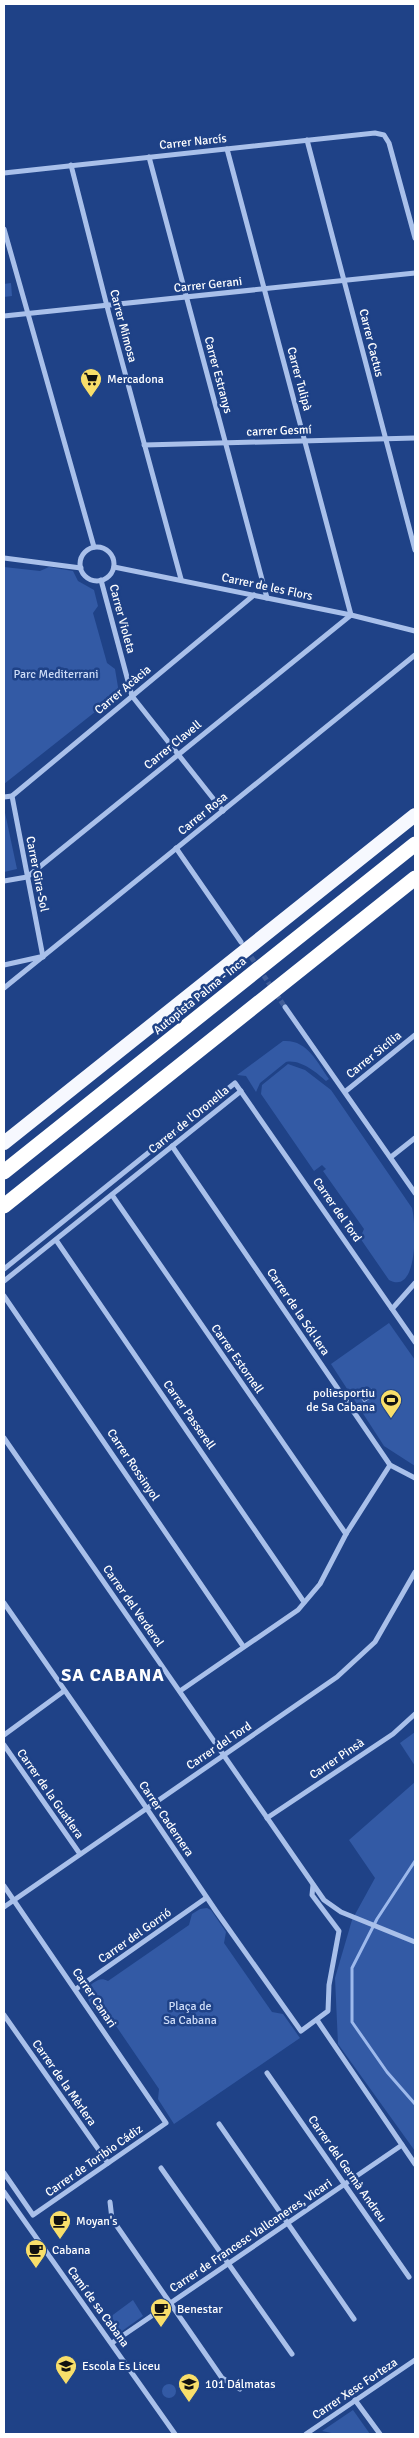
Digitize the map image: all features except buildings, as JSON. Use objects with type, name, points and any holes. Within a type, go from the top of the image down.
[{"type":"highway","points":[[4,1143],[415,815]]},
{"type":"highway","name":"Autopista Palma - Inca","points":[[4,1172],[415,844]]},
{"type":"highway","points":[[4,1206],[415,878]]},
{"type":"street","name":"Carrer Narcís","points":[[4,172],[375,133],[384,135],[389,143],[415,238]]},
{"type":"street","name":"Carrer Cactus","points":[[307,140],[415,550]]},
{"type":"street","name":"Carrer Tulipà","points":[[227,148],[351,615]]},
{"type":"street","name":"Carrer Estranys","points":[[149,157],[266,598]]},
{"type":"street","name":"Carrer Mimosa","points":[[71,165],[181,579]]},
{"type":"street","points":[[4,229],[5,244],[94,547]]},
{"type":"street","name":"Carrer Gerani","points":[[4,316],[415,273]]},
{"type":"street","name":"carrer Gesmí","points":[[144,445],[415,438]]},
{"type":"street","points":[[94,547],[103,548],[112,555],[114,567],[111,574],[101,580],[87,578],[81,568],[84,554],[94,547]]},
{"type":"street","points":[[4,558],[81,568]]},
{"type":"street","name":"Carrer de les Flors","points":[[114,567],[181,579],[351,615],[415,631]]},
{"type":"street","name":"Carrer Violeta","points":[[101,580],[132,696],[223,811]]},
{"type":"street","name":"Carrer Acàcia","points":[[12,796],[254,595]]},
{"type":"street","name":"Carrer Clavell","points":[[4,881],[27,877],[351,615]]},
{"type":"street","name":"Carrer Rosa","points":[[4,988],[415,655]]},
{"type":"street","points":[[4,797],[12,796]]},
{"type":"street","name":"Carrer Gira-Sol","points":[[12,796],[43,956]]},
{"type":"street","points":[[176,848],[241,942]]},
{"type":"street","points":[[4,965],[43,956]]},
{"type":"street","points":[[285,1007],[346,1091],[415,1194]]},
{"type":"street","name":"Carrer Sicília","points":[[346,1091],[415,1035]]},
{"type":"street","name":"Carrer de l'Oronella","points":[[4,1269],[235,1083],[241,1091],[4,1281]]},
{"type":"street","name":"Carrer del Tord","points":[[241,1091],[415,1342]]},
{"type":"street","points":[[391,1157],[415,1138]]},
{"type":"street","name":"Carrer de la Sól·lera","points":[[172,1146],[390,1465],[415,1478]]},
{"type":"street","name":"Carrer Estornell","points":[[112,1195],[346,1534]]},
{"type":"street","name":"Carrer Passerell","points":[[56,1240],[304,1602]]},
{"type":"street","points":[[392,1309],[415,1283]]},
{"type":"street","name":"Carrer Rossinyol","points":[[4,1296],[243,1646]]},
{"type":"street","name":"Carrer del Verderol","points":[[4,1438],[313,1885]]},
{"type":"street","points":[[180,1691],[298,1610],[320,1584],[346,1534],[390,1465]]},
{"type":"street","name":"Carrer del Tord","points":[[4,1907],[337,1677],[375,1642],[415,1572]]},
{"type":"street","name":"Carrer Cadernera","points":[[4,1603],[147,1808],[206,1898],[300,2031],[317,2020]]},
{"type":"street","points":[[4,1734],[64,1691]]},
{"type":"street","name":"Carrer Pinsà","points":[[267,1818],[393,1734],[415,1714]]},
{"type":"street","name":"Carrer de la Guatlera","points":[[4,1745],[80,1854]]},
{"type":"street","points":[[313,1885],[330,1905],[351,1916],[415,1942]]},
{"type":"street","points":[[313,1885],[312,1895],[338,1931],[329,1985],[328,2012],[317,2020],[415,2164]]},
{"type":"street","name":"Carrer Canari","points":[[4,1886],[166,2123]]},
{"type":"street","name":"Carrer del Gorrió","points":[[76,1989],[206,1898]]},
{"type":"street","name":"Carrer de la Mèrlera","points":[[4,2015],[108,2163]]},
{"type":"street","name":"Carrer del Germà Andreu","points":[[267,2073],[409,2277]]},
{"type":"street","name":"Carrer de Toribio Cádiz","points":[[4,2172],[33,2215],[166,2123]]},
{"type":"street","points":[[218,2124],[354,2319]]},
{"type":"street","name":"Carrer de Francesc Vallcaneres, Vicari","points":[[112,2343],[402,2145]]},
{"type":"street","points":[[162,2168],[292,2354]]},
{"type":"street","name":"Camí de sa Cabana","points":[[4,2192],[175,2434]]},
{"type":"street","points":[[110,2202],[112,2219],[222,2378],[240,2389]]},
{"type":"street","name":"Carrer Xesc Forteza","points":[[306,2434],[415,2360]]},
{"type":"street","points":[[355,2400],[380,2434]]},
{"type":"green space","points":[[11,283],[12,296],[4,297],[4,284]]},
{"type":"green space","name":"Parc Mediterrani","points":[[4,567],[40,571],[49,567],[73,571],[78,581],[94,590],[98,606],[93,613],[107,663],[115,669],[119,693],[4,784]]},
{"type":"green space","points":[[4,808],[17,869],[4,872]]},
{"type":"green space","points":[[283,1041],[291,1041],[305,1048],[316,1059],[329,1079],[326,1081],[313,1070],[297,1062],[286,1062],[260,1083],[256,1092],[246,1076],[237,1075]]},
{"type":"green space","points":[[288,1064],[305,1070],[331,1090],[412,1208],[414,1242],[411,1268],[406,1278],[399,1282],[389,1280],[360,1238],[364,1229],[323,1171],[326,1169],[322,1165],[314,1171],[261,1094],[262,1085]]},
{"type":"green space","name":"poliesportiu de Sa Cabana","points":[[389,1323],[415,1360],[415,1466],[384,1446],[331,1364]]},
{"type":"green space","points":[[415,1732],[415,1766],[400,1743]]},
{"type":"green space","points":[[415,1782],[415,2151],[338,2044],[335,1978],[352,1920],[375,1878],[349,1840]]},
{"type":"green space","name":"Plaça de Sa Cabana","points":[[207,1908],[211,1910],[226,1932],[224,1943],[272,2012],[283,2014],[300,2038],[174,2124],[158,2099],[159,2089],[112,2020],[101,2016],[91,2006],[88,2000],[88,1993],[93,1983],[100,1979],[108,1981],[189,1925],[192,1914],[200,1909]]},
{"type":"green space","points":[[133,2300],[143,2316],[115,2336],[106,2320]]},
{"type":"green space","points":[[169,2384],[174,2386],[176,2391],[174,2396],[169,2398],[164,2396],[162,2391],[164,2386]]},
{"type":"green space","points":[[353,2410],[370,2434],[336,2434],[322,2431]]},
{"type":"shaded area","points":[[372,1389],[376,1394],[364,1402],[360,1396]]},
{"type":"waterway","points":[[415,1861],[377,1919],[352,1968],[352,2022],[387,2072],[415,2104]]},
{"type":"tunnel","points":[[247,951],[285,1007]]},
{"type":"place","name":"Mercadona","points":[[91,398]]},
{"type":"place","name":"poliesportiu de Sa Cabana","points":[[391,1419]]},
{"type":"place","name":"Moyan's","points":[[60,2240]]},
{"type":"place","name":"Cabana","points":[[36,2269]]},
{"type":"place","name":"Benestar","points":[[161,2328]]},
{"type":"place","name":"Escola Es Liceu","points":[[66,2385]]},
{"type":"place","name":"101 Dálmatas","points":[[189,2403]]},
{"type":"district","name":"SA CABANA","points":[[113,1675]]}]
